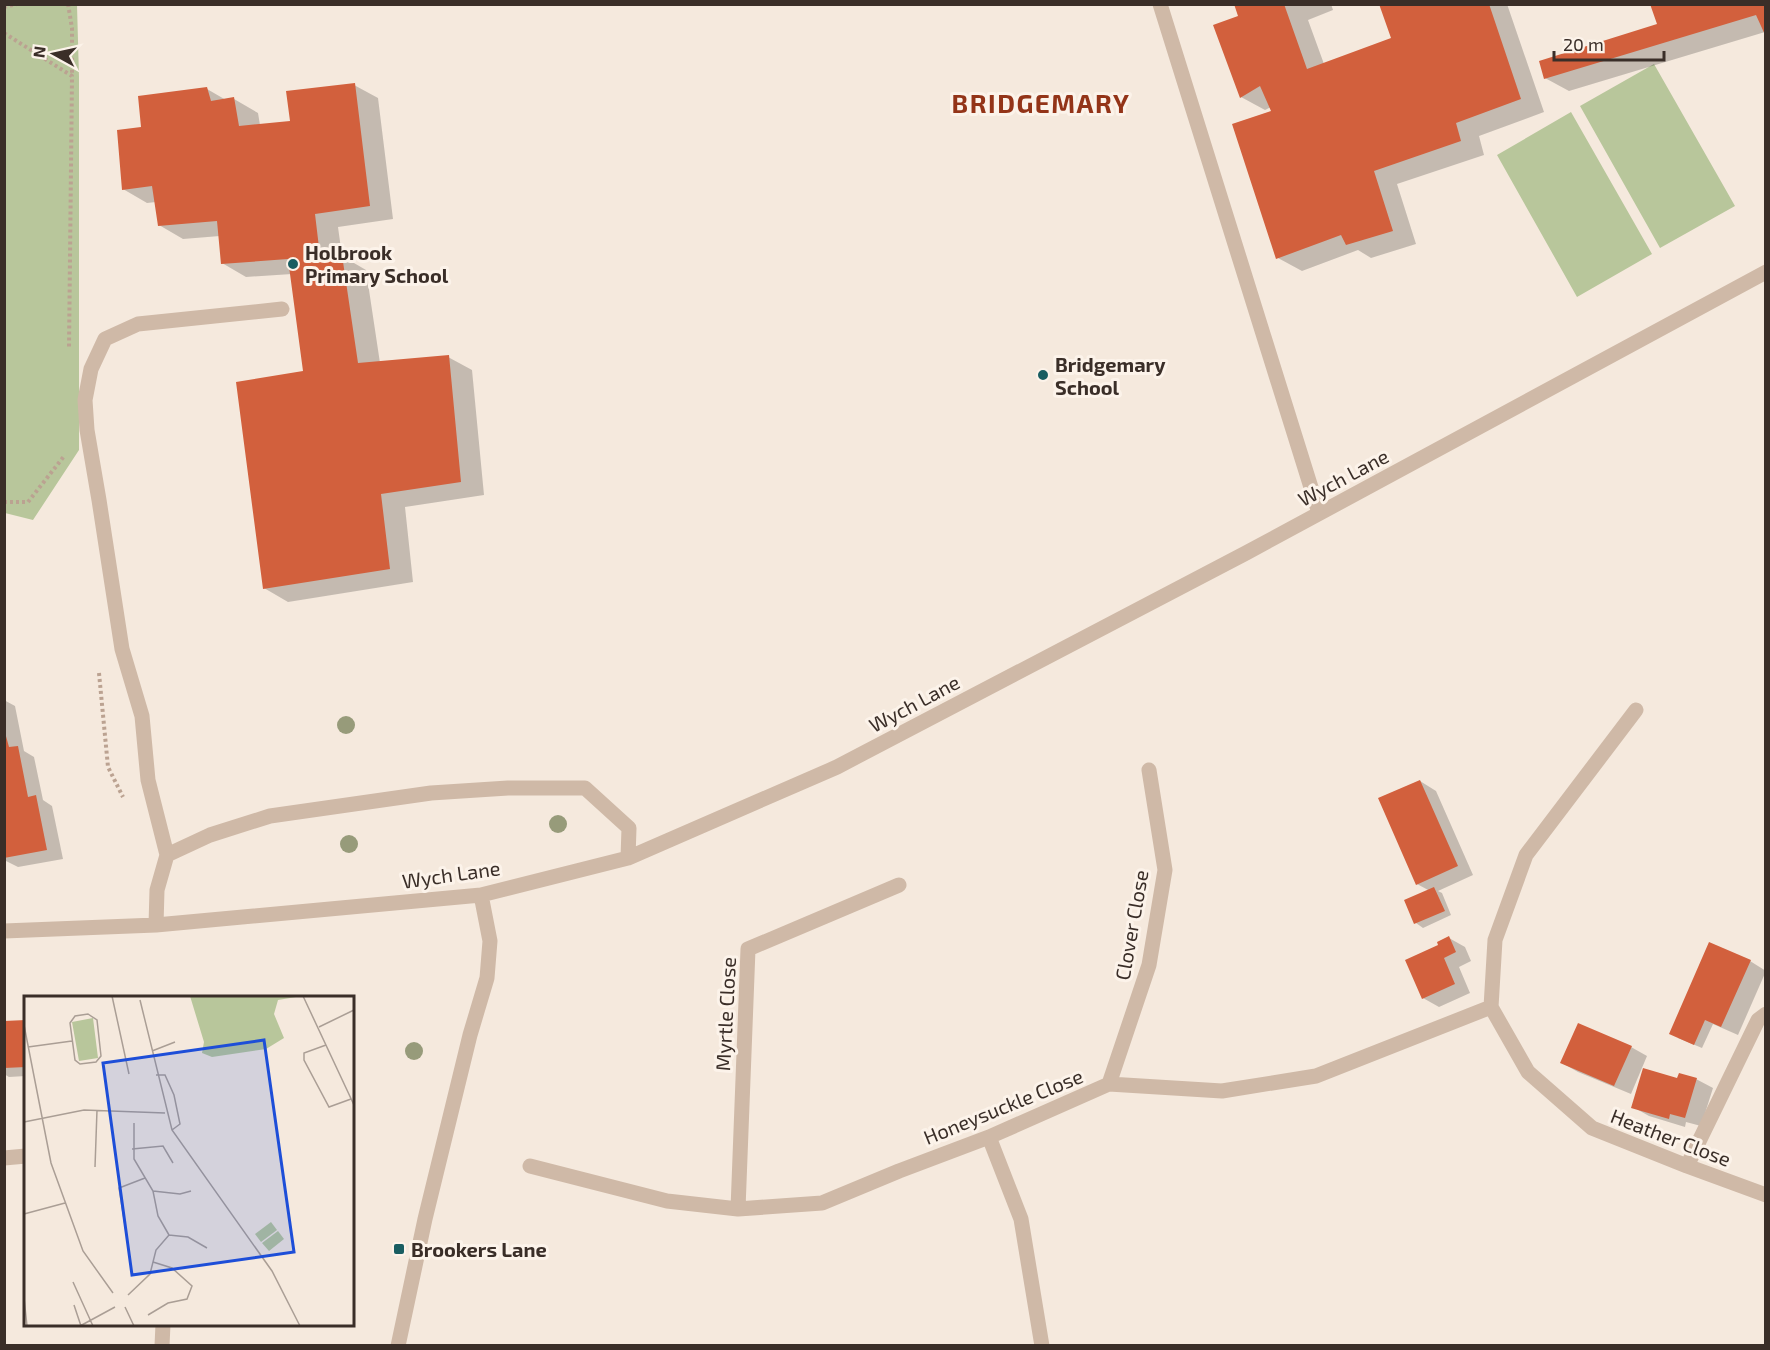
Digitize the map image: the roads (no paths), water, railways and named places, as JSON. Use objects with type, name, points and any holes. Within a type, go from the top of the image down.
[{"type":"street","points":[[1160,4],[1319,513]]},
{"type":"street","name":"Wych Lane","points":[[4,932],[156,925],[482,895],[628,858],[837,767],[1236,559],[1766,272]]},
{"type":"street","points":[[156,925],[157,890],[167,855],[148,780],[142,716],[122,649],[87,430],[85,400],[91,369],[105,339],[138,324],[282,309]]},
{"type":"street","points":[[1491,1007],[1495,940],[1526,855],[1636,710]]},
{"type":"street","name":"Clover Close","points":[[1109,1084],[1149,965],[1165,870],[1149,770]]},
{"type":"street","points":[[167,855],[210,835],[270,816],[431,793],[519,788],[585,788],[628,828],[628,858]]},
{"type":"street","name":"Myrtle Close","points":[[738,1209],[748,949],[899,885]]},
{"type":"street","points":[[398,1346],[425,1219],[470,1035],[487,978],[490,941],[482,895]]},
{"type":"street","name":"Honeysuckle Close","points":[[530,1166],[667,1201],[738,1209],[822,1203],[989,1137],[1109,1084],[1222,1091],[1316,1076],[1491,1007]]},
{"type":"street","name":"Heather Close","points":[[1491,1007],[1528,1072],[1592,1128],[1766,1195]]},
{"type":"street","points":[[1686,1166],[1758,1020],[1766,1014]]},
{"type":"street","points":[[989,1137],[1021,1219],[1042,1346]]},
{"type":"street","points":[[4,1158],[24,1156]]},
{"type":"street","points":[[162,1346],[163,1326]]},
{"type":"place","name":"Holbrook Primary School","points":[[293,264]]},
{"type":"place","name":"Bridgemary School","points":[[1043,375]]},
{"type":"place","name":"Brookers Lane","points":[[399,1249]]},
{"type":"district","name":"BRIDGEMARY","points":[[1041,102]]}]
